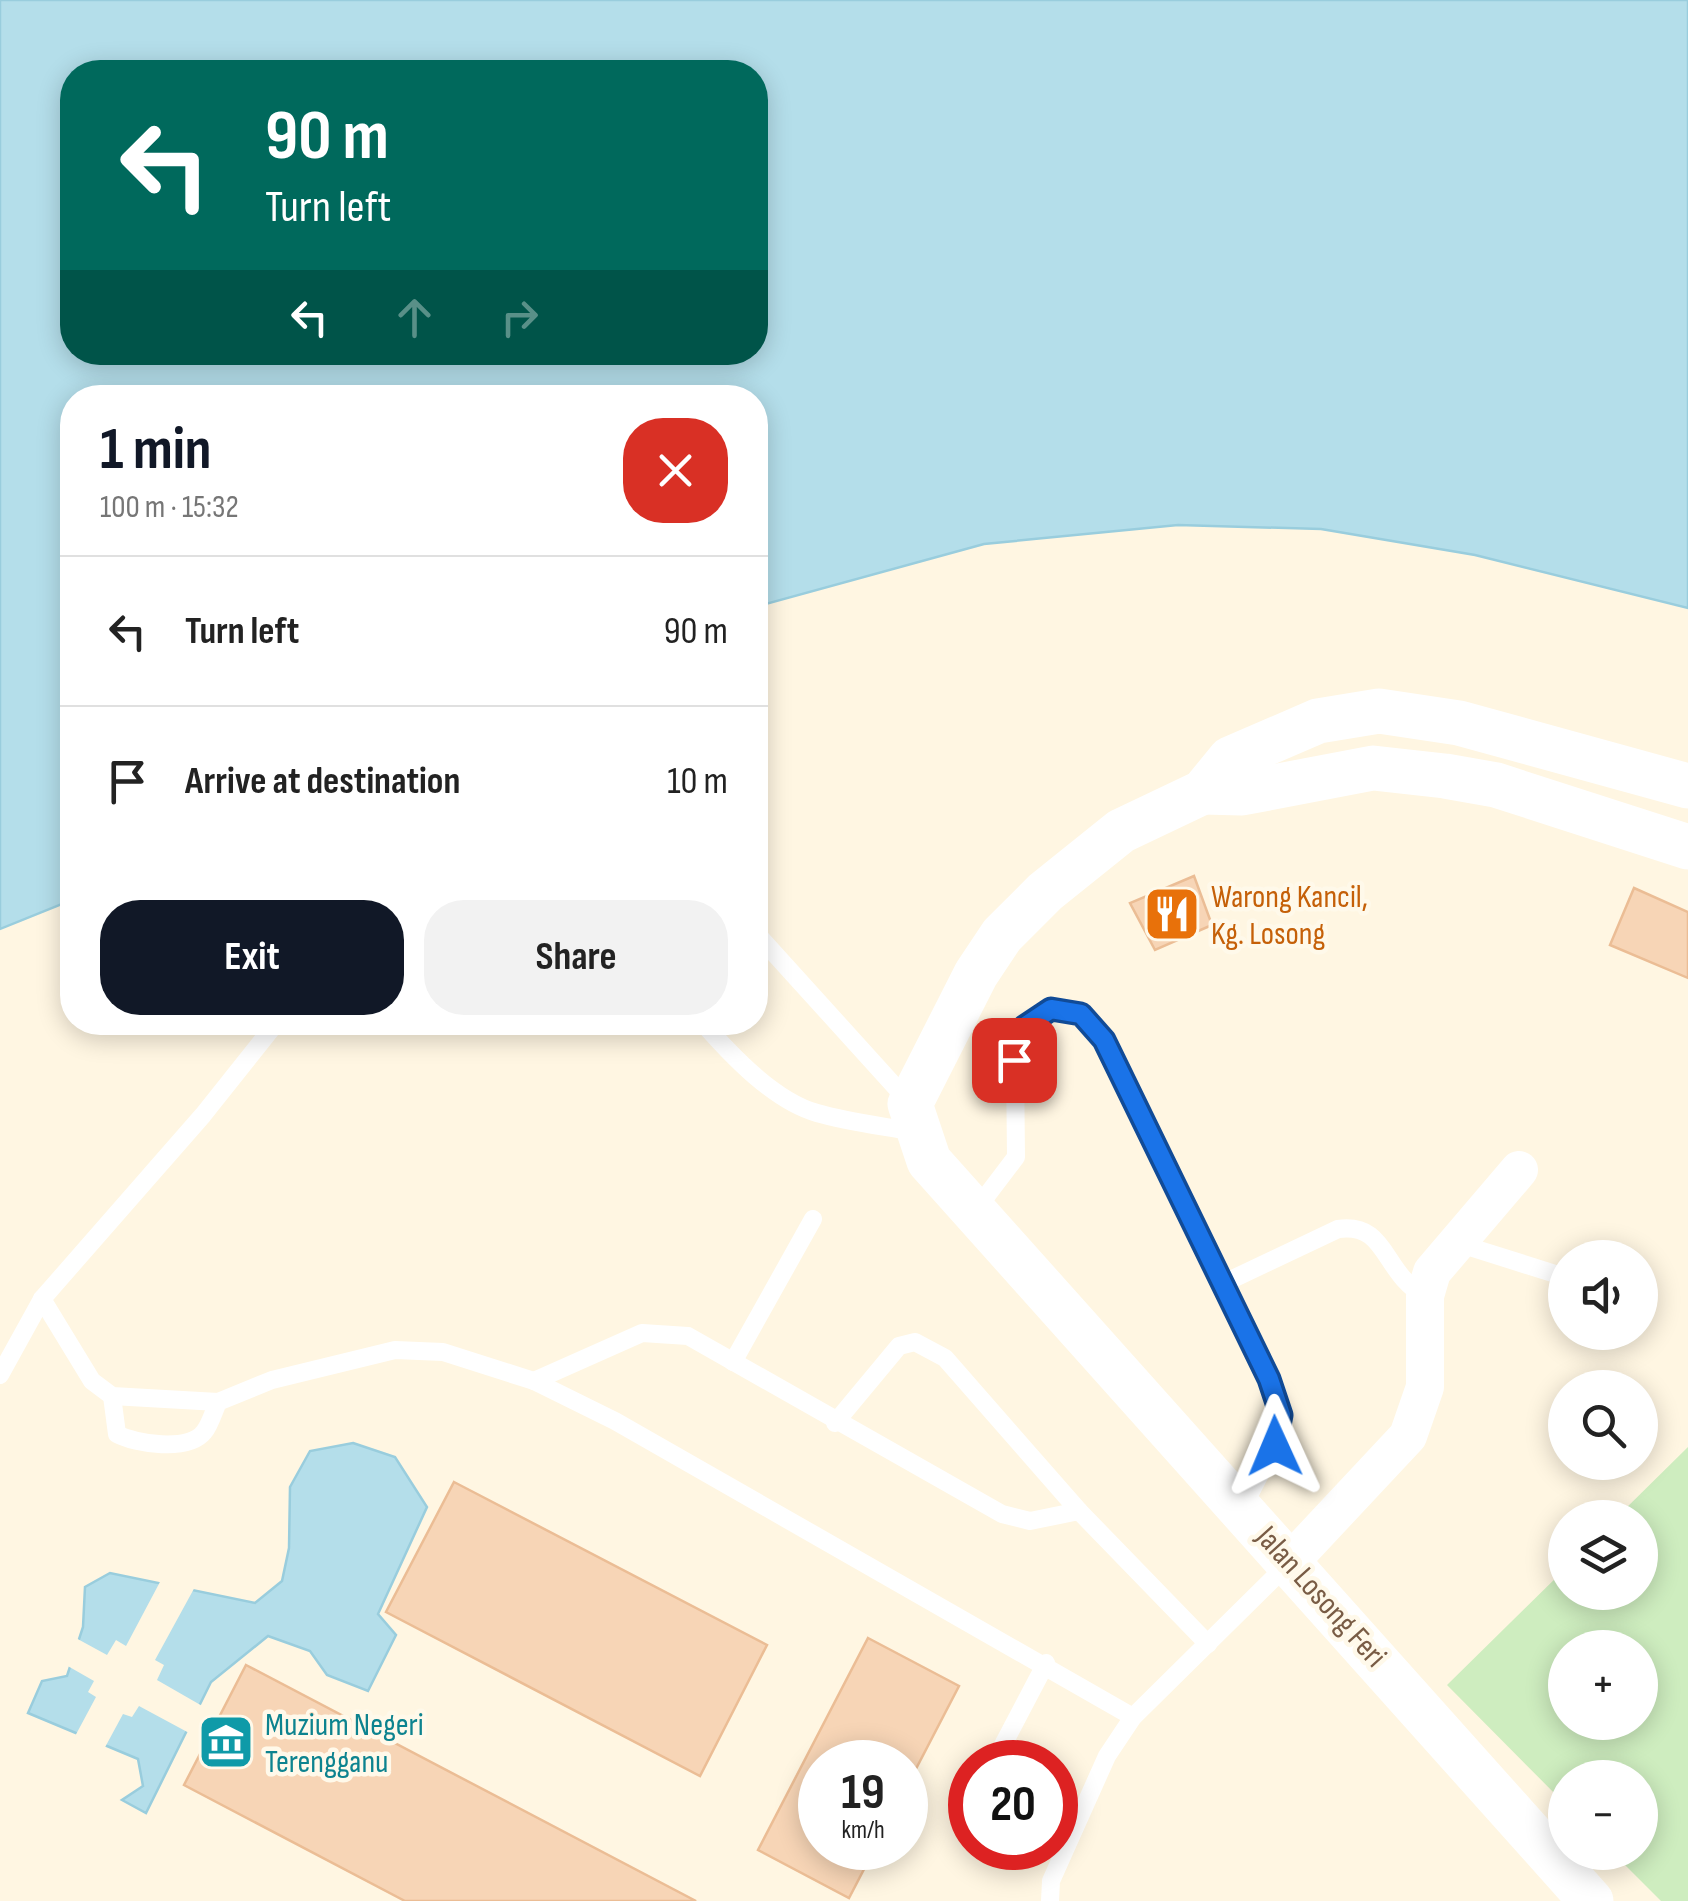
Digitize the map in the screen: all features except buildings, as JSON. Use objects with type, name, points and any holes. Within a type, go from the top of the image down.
[{"type":"street","points":[[913,1118],[939,1040],[1002,935],[1084,857],[1121,832],[1202,792],[1230,759],[1318,721],[1379,712],[1459,722],[1688,786]]},
{"type":"street","points":[[1202,792],[1242,793],[1373,768],[1445,776],[1496,785],[1688,847]]},
{"type":"street","name":"Jalan Losong Feri","points":[[913,1118],[930,1161],[1591,1901]]},
{"type":"street","points":[[1291,1561],[1408,1436],[1425,1387],[1425,1296],[1432,1272],[1520,1170]]},
{"type":"lane","points":[[768,947],[913,1118]]},
{"type":"lane","points":[[975,1211],[1016,1158],[1014,1060],[1024,1027],[1051,1009],[1081,1014],[1104,1040],[1224,1283],[1281,1415],[1275,1446],[1243,1508]]},
{"type":"lane","points":[[0,1375],[42,1299],[203,1115],[267,1035]]},
{"type":"lane","points":[[713,1035],[785,1097],[813,1112],[913,1118]]},
{"type":"lane","points":[[733,1362],[813,1219]]},
{"type":"lane","points":[[1224,1283],[1338,1228],[1355,1226],[1370,1231],[1404,1285],[1425,1296]]},
{"type":"lane","points":[[1457,1243],[1548,1272]]},
{"type":"lane","points":[[42,1299],[92,1381],[112,1396],[218,1402],[272,1380],[395,1350],[443,1352],[534,1381],[615,1420],[1046,1663],[1133,1717]]},
{"type":"lane","points":[[534,1381],[642,1333],[688,1336],[835,1423],[1002,1514],[1030,1521],[1079,1511]]},
{"type":"lane","points":[[835,1423],[899,1346],[915,1342],[944,1358],[1079,1511],[1208,1644]]},
{"type":"lane","points":[[112,1396],[116,1434],[132,1442],[192,1442],[204,1432],[218,1402]]},
{"type":"lane","points":[[1050,1901],[1051,1880],[1107,1756],[1133,1717],[1291,1561]]},
{"type":"lane","points":[[1006,1740],[1046,1663]]},
{"type":"green space","points":[[1688,1447],[1688,1901],[1661,1901],[1630,1870],[1658,1870],[1658,1760],[1548,1760],[1548,1787],[1447,1685],[1548,1586],[1548,1610],[1658,1610],[1658,1500],[1634,1500]]},
{"type":"water","points":[[0,0],[1688,0],[1688,608],[1475,555],[1321,529],[1178,525],[984,544],[768,603],[768,385],[60,385],[60,905],[0,929]]},
{"type":"water","points":[[353,1443],[395,1457],[427,1507],[378,1614],[396,1635],[368,1691],[327,1675],[310,1651],[268,1636],[211,1682],[146,1813],[122,1800],[143,1786],[138,1759],[28,1713],[42,1681],[67,1676],[83,1627],[85,1587],[110,1573],[255,1603],[282,1581],[289,1548],[290,1487],[310,1451]]},
{"type":"pier","points":[[161,1580],[196,1585],[155,1660],[164,1665],[157,1680],[204,1707],[191,1734],[139,1706],[132,1717],[123,1714],[103,1751],[73,1740],[96,1697],[88,1692],[94,1681],[66,1665],[74,1637],[107,1655],[116,1640],[126,1646]]},
{"type":"place","name":"Warong Kancil, Kg. Losong","points":[[1172,914]]},
{"type":"place","name":"Muzium Negeri Terengganu","points":[[226,1742]]},
{"type":"route","points":[[1014,1060],[1024,1027],[1051,1009],[1081,1014],[1104,1040],[1269,1379],[1281,1415],[1275,1446]]}]
